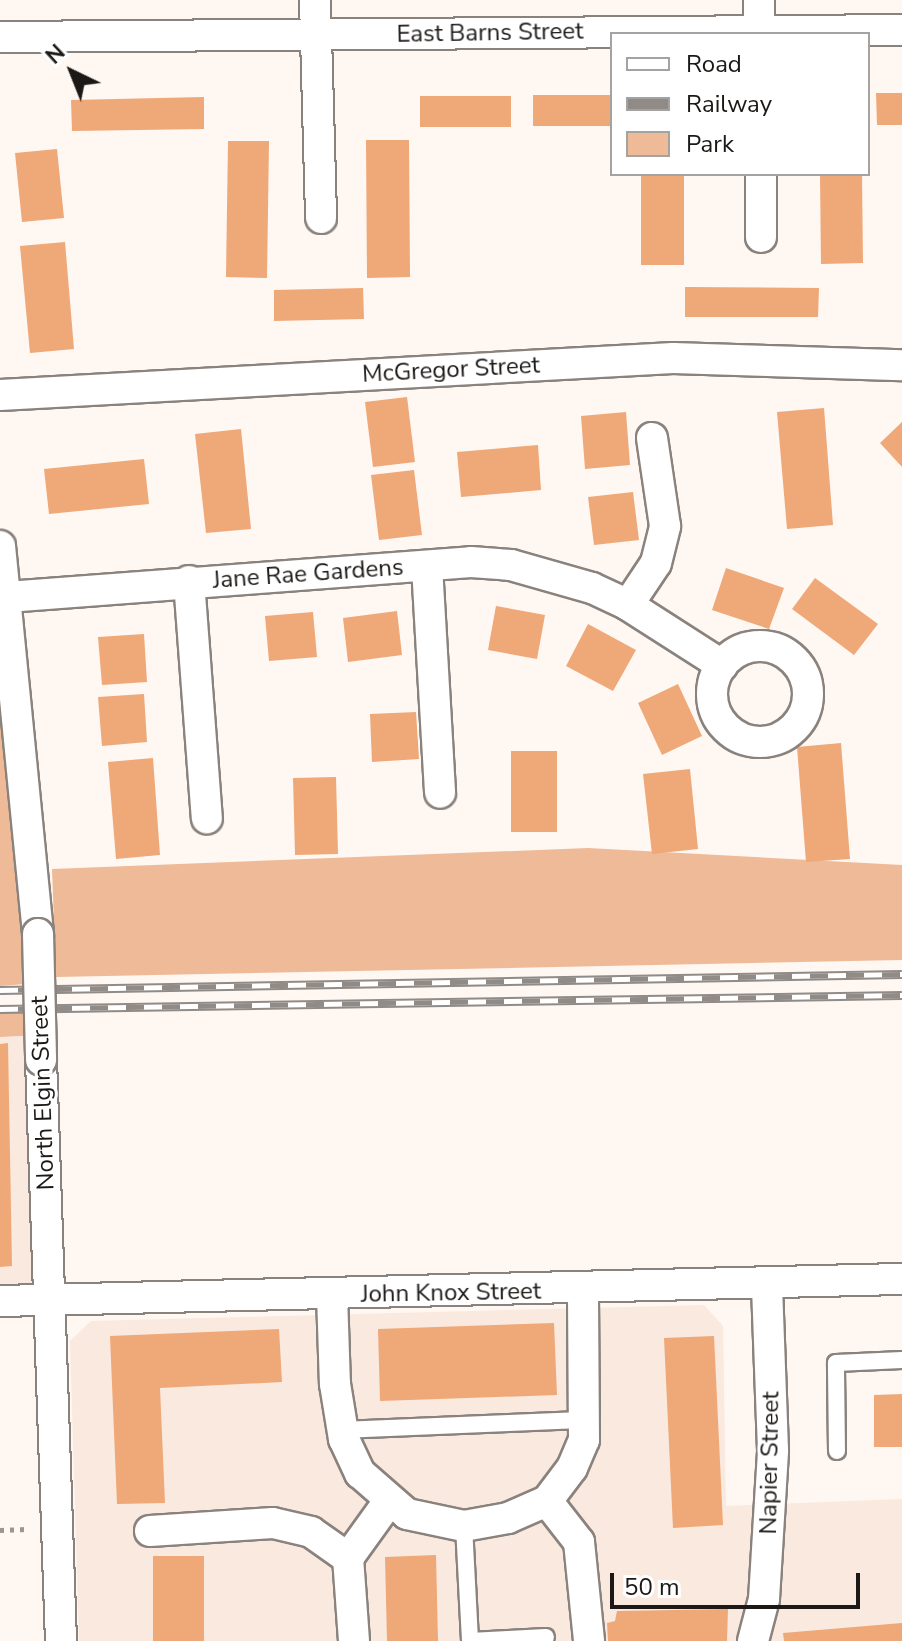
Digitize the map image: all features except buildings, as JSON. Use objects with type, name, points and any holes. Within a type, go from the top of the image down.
[{"type":"street","points":[[315,0],[321,218]]},
{"type":"street","name":"East Barns Street","points":[[0,37],[316,36],[759,21],[902,30]]},
{"type":"street","points":[[761,176],[761,237]]},
{"type":"street","name":"McGregor Street","points":[[0,395],[673,358],[902,365]]},
{"type":"street","points":[[628,605],[656,563],[665,526],[652,438]]},
{"type":"street","name":"North Elgin Street","points":[[0,546],[38,934],[61,1641]]},
{"type":"street","name":"Jane Rae Gardens","points":[[7,597],[189,581],[427,566],[511,565],[558,576],[628,605],[722,665]]},
{"type":"street","name":"Jane Rae Gardens","points":[[427,566],[440,793]]},
{"type":"street","name":"Jane Rae Gardens","points":[[189,581],[207,818]]},
{"type":"street","name":"John Knox Street","points":[[0,1301],[583,1290],[902,1279]]},
{"type":"street","name":"Napier Street","points":[[753,1641],[764,1599],[773,1450],[767,1284]]},
{"type":"street","points":[[332,1295],[343,1430],[360,1473],[407,1514],[464,1526],[508,1518],[547,1501],[572,1468],[584,1440],[583,1290]]},
{"type":"street","points":[[354,1641],[348,1558],[389,1501]]},
{"type":"street","points":[[547,1501],[579,1542],[589,1641]]},
{"type":"street","points":[[150,1531],[273,1523],[311,1532],[348,1558]]},
{"type":"lane","points":[[837,1451],[836,1363],[902,1360]]},
{"type":"lane","points":[[343,1430],[585,1420]]},
{"type":"lane","points":[[464,1526],[470,1641],[546,1637]]},
{"type":"shaded area","points":[[40,1035],[51,1299],[0,1301],[0,1037]]},
{"type":"shaded area","points":[[704,1305],[723,1326],[726,1506],[902,1499],[902,1641],[79,1641],[70,1341],[91,1321]]},
{"type":"green space","points":[[0,546],[39,983],[0,986]]},
{"type":"green space","points":[[588,848],[902,865],[902,960],[56,977],[52,869]]},
{"type":"green space","points":[[40,1008],[40,1035],[0,1037],[0,1009]]},
{"type":"railway","points":[[0,990],[902,974]]},
{"type":"railway","points":[[0,1009],[902,995]]}]
